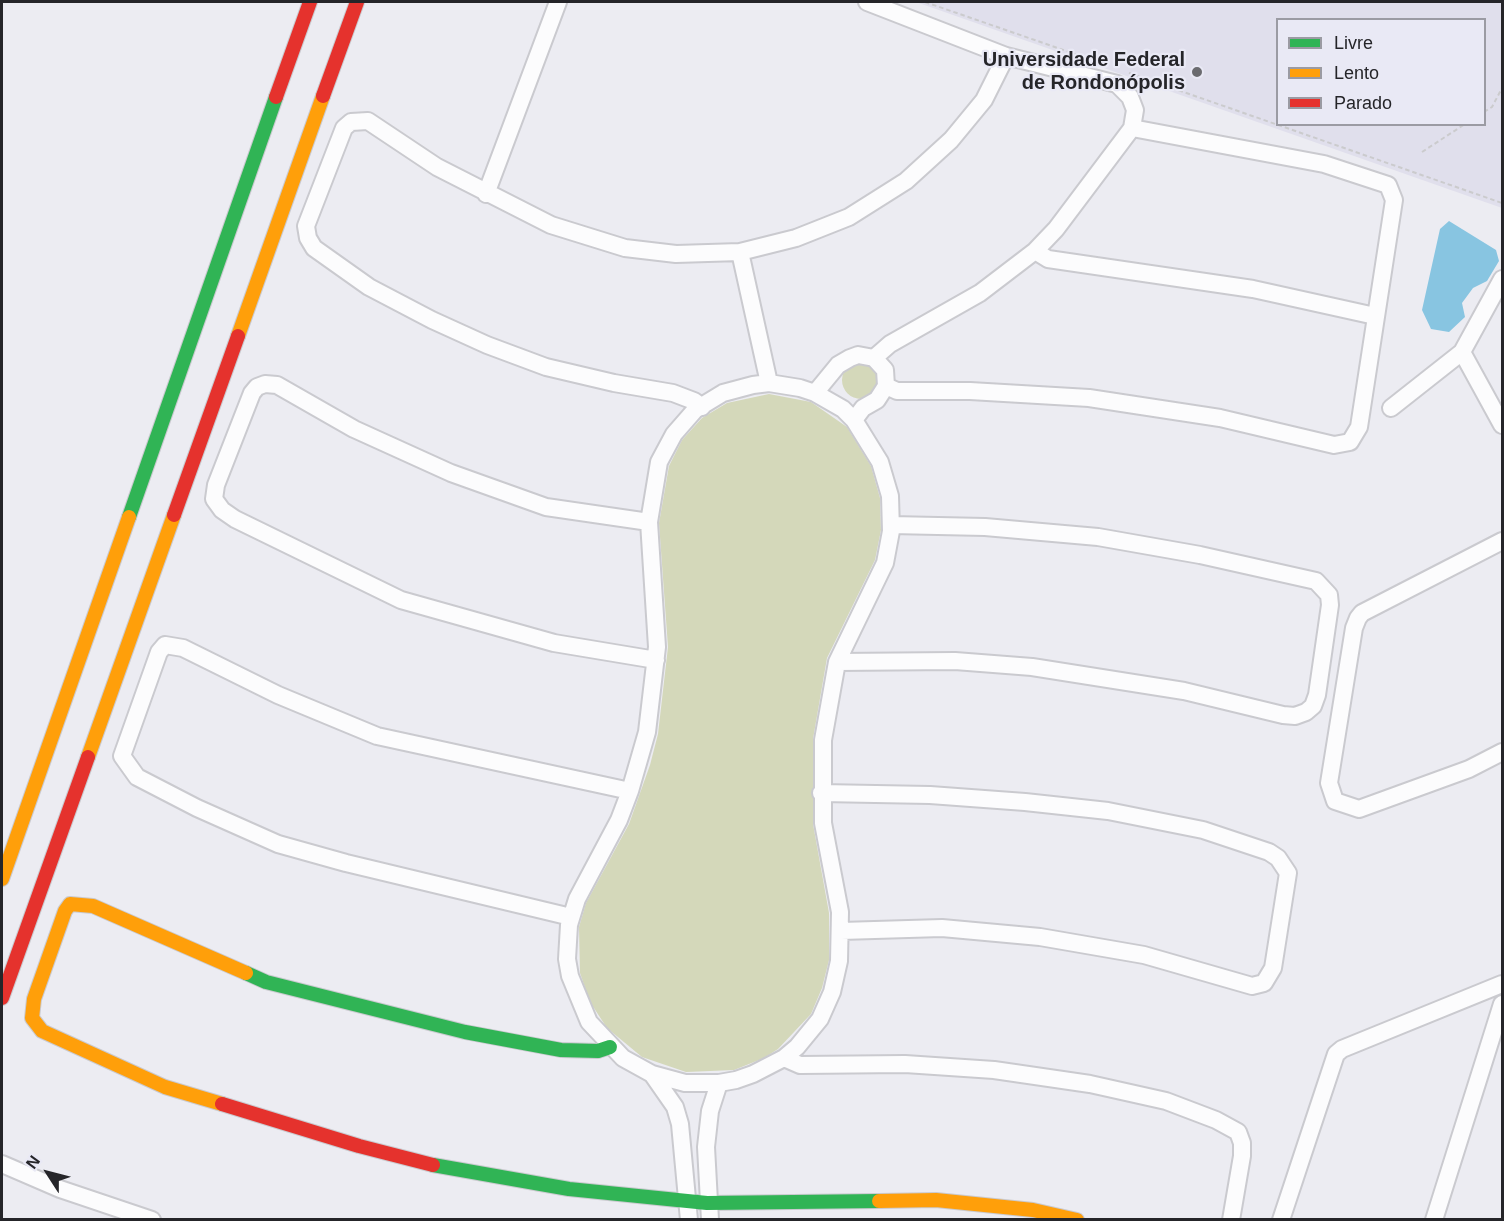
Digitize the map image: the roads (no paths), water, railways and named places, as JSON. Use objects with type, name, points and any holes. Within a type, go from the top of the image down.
[{"type":"street","points":[[2,879],[310,2]]},
{"type":"street","points":[[2,998],[357,2]]},
{"type":"street","points":[[486,194],[558,2]]},
{"type":"street","points":[[867,2],[1006,56],[1117,84],[1133,102],[1135,110],[1132,128],[1056,229],[1035,251],[980,292],[884,348],[874,358]]},
{"type":"street","points":[[702,407],[694,401],[673,393],[614,383],[546,367],[487,345],[432,320],[369,286],[314,248],[308,238],[306,226],[339,137],[351,122],[368,121],[437,167],[486,194],[551,225],[625,248],[676,254],[740,252],[796,237],[849,217],[906,182],[951,140],[984,100],[1006,56]]},
{"type":"street","points":[[886,386],[897,391],[970,391],[1089,398],[1220,418],[1334,445],[1350,442],[1359,427],[1394,200],[1388,185],[1324,164],[1132,128]]},
{"type":"street","points":[[1035,251],[1048,259],[1253,289],[1375,316]]},
{"type":"street","points":[[740,252],[769,383]]},
{"type":"street","points":[[1391,408],[1462,352],[1503,279]]},
{"type":"street","points":[[1462,352],[1503,425]]},
{"type":"street","points":[[815,393],[838,365],[858,355],[874,358],[885,370],[886,386],[878,400],[863,408],[855,420]]},
{"type":"street","points":[[769,383],[801,387],[815,393],[843,409],[855,420],[880,462],[890,496],[889,547],[880,578],[837,662],[824,731],[821,793],[827,852],[840,912],[841,931],[839,961],[826,1006],[809,1034],[784,1058],[753,1074],[719,1083],[685,1083],[652,1074],[630,1062],[610,1047],[589,1022],[574,992],[567,959],[572,917],[577,899],[606,848],[630,791],[647,732],[656,660],[656,611],[649,522],[654,482],[665,447],[684,421],[723,393],[769,383]]},
{"type":"street","points":[[649,522],[546,507],[451,473],[354,429],[277,385],[265,384],[257,387],[252,393],[216,485],[214,499],[222,510],[234,519],[401,600],[554,643],[656,660]]},
{"type":"street","points":[[837,662],[955,661],[1032,667],[1184,691],[1294,716],[1306,712],[1317,695],[1330,605],[1329,596],[1316,581],[1200,555],[1098,537],[985,526],[891,525]]},
{"type":"street","points":[[1503,541],[1362,613],[1358,618],[1354,628],[1329,783],[1335,801],[1347,807],[1359,809],[1469,769],[1503,752]]},
{"type":"street","points":[[572,917],[346,863],[278,843],[197,808],[138,777],[122,756],[159,652],[165,645],[183,648],[278,695],[377,736],[630,791]]},
{"type":"street","points":[[821,793],[930,795],[1025,801],[1108,811],[1203,830],[1269,852],[1278,858],[1287,873],[1273,968],[1264,983],[1252,986],[1144,955],[1040,937],[942,928],[841,931]]},
{"type":"street","points":[[610,1047],[598,1051],[561,1050],[497,1038],[266,982],[93,906],[78,903],[70,904],[65,911],[34,999],[32,1018],[42,1031],[165,1087],[359,1146],[454,1170],[570,1189],[686,1200],[709,1211],[936,1200],[1033,1210],[1077,1220]]},
{"type":"street","points":[[1281,1220],[1336,1054],[1342,1048],[1503,984]]},
{"type":"street","points":[[1434,1220],[1503,1004]]},
{"type":"street","points":[[784,1058],[800,1065],[905,1064],[994,1070],[1090,1084],[1166,1101],[1216,1120],[1238,1132],[1242,1143],[1242,1156],[1231,1220]]},
{"type":"street","points":[[652,1074],[675,1107],[680,1124],[689,1220]]},
{"type":"street","points":[[709,1211],[706,1138],[710,1111],[719,1083]]},
{"type":"street","points":[[2,1164],[60,1189],[152,1220]]},
{"type":"water","points":[[1449,221],[1496,250],[1499,261],[1487,281],[1473,288],[1462,303],[1465,317],[1449,332],[1431,329],[1422,310],[1440,229]]},
{"type":"place","name":"Universidade Federal de Rondonópolis","points":[[1197,72]]}]
